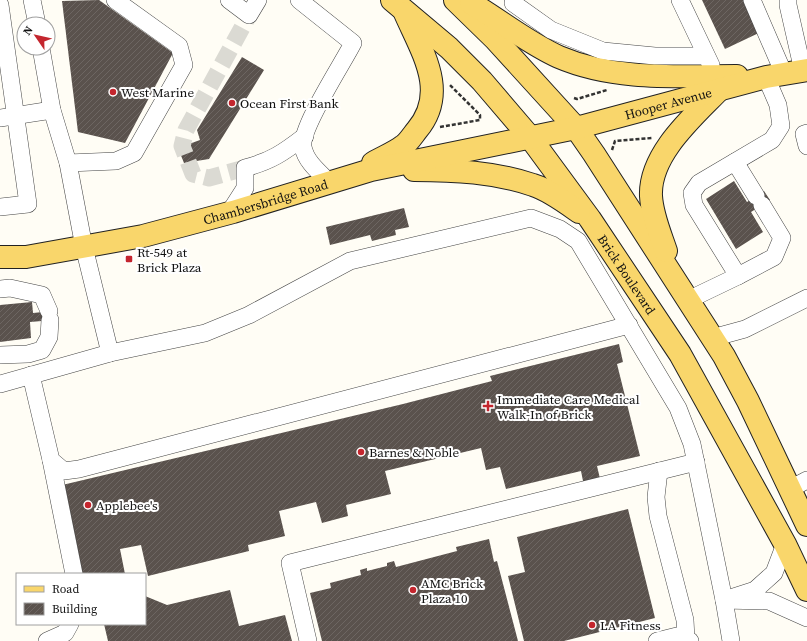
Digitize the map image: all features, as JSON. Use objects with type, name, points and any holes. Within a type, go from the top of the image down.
[{"type":"main road","points":[[454,0],[495,38],[576,128],[712,338],[798,484],[807,525]]},
{"type":"main road","points":[[466,0],[507,5],[533,44],[575,63],[604,70],[645,76],[718,82],[790,73]]},
{"type":"main road","points":[[338,180],[404,146],[422,124],[428,111],[433,88],[430,69],[397,4]]},
{"type":"main road","name":"Brick Boulevard","points":[[397,4],[449,48],[477,76],[529,136],[590,219],[680,354],[785,544],[807,590]]},
{"type":"main road","points":[[683,293],[654,215],[651,194],[656,165],[718,82]]},
{"type":"main road","name":"Hooper Avenue","points":[[529,136],[576,128],[718,82]]},
{"type":"main road","name":"Chambersbridge Road","points":[[0,257],[26,257],[143,236],[229,213],[371,170],[529,136]]},
{"type":"main road","points":[[371,170],[445,170],[511,178],[535,185],[590,219]]},
{"type":"street","points":[[32,0],[35,16]]},
{"type":"street","points":[[68,163],[116,161],[134,153],[184,65],[179,46],[115,0]]},
{"type":"street","points":[[229,0],[249,15],[258,0]]},
{"type":"street","points":[[299,0],[353,43],[306,129],[303,146],[309,163],[338,180]]},
{"type":"street","points":[[680,0],[718,82]]},
{"type":"street","points":[[752,0],[790,73]]},
{"type":"street","points":[[738,276],[694,205],[692,193],[699,183],[772,140],[781,126],[778,105],[790,73],[788,0]]},
{"type":"street","points":[[0,5],[8,117],[28,204],[0,207]]},
{"type":"street","points":[[507,5],[551,30],[604,51],[655,56],[706,56]]},
{"type":"street","points":[[42,56],[52,110],[68,163],[84,247],[110,353]]},
{"type":"street","points":[[8,117],[52,110]]},
{"type":"street","points":[[807,133],[804,134],[807,146]]},
{"type":"street","points":[[229,213],[245,188],[245,168],[266,162],[285,151],[305,136]]},
{"type":"street","points":[[683,293],[738,276],[774,257],[782,238],[735,162]]},
{"type":"street","points":[[0,384],[110,353],[205,333],[249,315],[350,261],[531,218],[560,229],[578,241],[678,408],[692,444],[724,600],[730,641]]},
{"type":"street","points":[[0,289],[10,288],[42,295],[49,315],[49,338],[42,350],[28,354],[0,355]]},
{"type":"street","points":[[712,338],[744,329],[807,298]]},
{"type":"street","points":[[51,460],[64,471],[79,469],[629,325]]},
{"type":"street","points":[[31,375],[51,460],[74,573]]},
{"type":"street","points":[[308,641],[290,563],[696,462]]},
{"type":"street","points":[[659,471],[656,498],[658,516],[688,640]]},
{"type":"street","points":[[724,600],[755,590],[769,578],[774,573],[785,544]]},
{"type":"street","points":[[724,600],[769,601],[807,618]]},
{"type":"street","points":[[47,641],[65,633],[69,625]]},
{"type":"street","points":[[657,641],[677,636],[688,640]]},
{"type":"path","points":[[437,128],[480,120],[480,115],[449,84]]},
{"type":"path","points":[[570,97],[577,99],[610,89],[611,86]]},
{"type":"path","points":[[613,153],[611,151],[615,142],[651,137],[656,140]]},
{"type":"building","name":"West Marine","points":[[99,0],[173,53],[125,143],[78,132],[62,1]]},
{"type":"building","points":[[702,0],[748,0],[763,31],[725,49]]},
{"type":"building","points":[[242,57],[264,70],[209,159],[184,163],[178,148],[200,140],[197,130]]},
{"type":"building","points":[[734,181],[747,202],[764,191],[770,200],[751,212],[763,232],[736,249],[706,199]]},
{"type":"building","points":[[404,208],[409,227],[395,230],[396,235],[372,241],[370,235],[330,245],[326,227]]},
{"type":"building","points":[[32,302],[33,313],[53,311],[54,320],[30,322],[31,338],[0,342],[0,305]]},
{"type":"building","points":[[619,344],[623,362],[617,364],[640,456],[597,466],[601,483],[584,486],[581,471],[506,489],[500,467],[486,470],[481,448],[385,471],[391,494],[346,505],[348,516],[322,523],[316,502],[279,511],[285,536],[248,545],[249,551],[148,576],[141,545],[120,549],[125,573],[81,573],[58,486],[403,404],[492,381],[490,376]]},
{"type":"building","points":[[628,509],[655,618],[564,641],[524,641],[508,576],[525,572],[517,537]]},
{"type":"building","name":"AMC Brick Plaza 10","points":[[489,539],[494,562],[497,561],[518,641],[322,641],[310,593],[331,588],[330,583],[361,575],[360,570],[367,568],[367,571],[387,566],[387,563],[394,561],[396,567],[457,551],[456,547]]},
{"type":"building","points":[[230,590],[239,626],[285,615],[292,641],[108,641],[104,625],[146,625],[146,596],[167,605]]},
{"type":"tunnel","points":[[245,168],[209,178],[193,174],[182,146],[186,130],[249,15]]},
{"type":"place","name":"West Marine","points":[[113,92]]},
{"type":"place","name":"Ocean First Bank","points":[[232,103]]},
{"type":"place","name":"Rt-549 at Brick Plaza","points":[[129,259]]},
{"type":"place","name":"Immediate Care Medical Walk-In of Brick","points":[[488,406]]},
{"type":"place","name":"Barnes & Noble","points":[[361,452]]},
{"type":"place","name":"Applebee's","points":[[88,505]]},
{"type":"place","name":"AMC Brick Plaza 10","points":[[413,590]]},
{"type":"place","name":"LA Fitness","points":[[592,625]]}]
